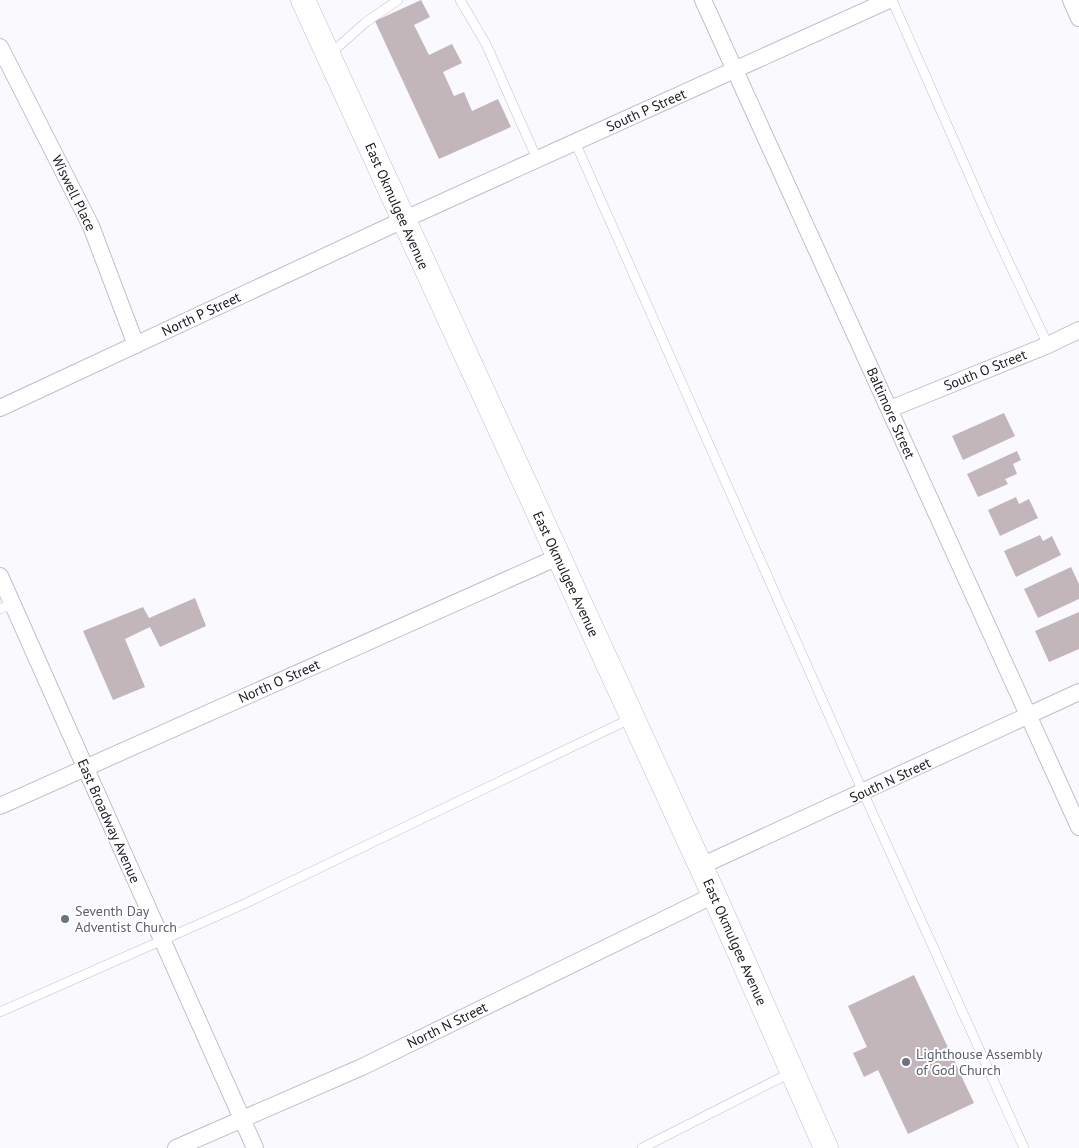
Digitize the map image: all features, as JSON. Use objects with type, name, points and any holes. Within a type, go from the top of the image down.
[{"type":"main road","name":"East Okmulgee Avenue","points":[[303,0],[701,866],[826,1148]]},
{"type":"street","name":"Baltimore Street","points":[[703,0],[1079,827]]},
{"type":"street","name":"South P Street","points":[[403,220],[891,0]]},
{"type":"street","points":[[1071,0],[1079,18]]},
{"type":"street","name":"Wiswell Place","points":[[0,47],[91,226],[136,344]]},
{"type":"street","name":"North P Street","points":[[0,408],[403,220]]},
{"type":"street","name":"South O Street","points":[[890,409],[1048,345],[1079,330]]},
{"type":"street","name":"North O Street","points":[[0,806],[558,556]]},
{"type":"street","name":"East Broadway Avenue","points":[[0,576],[6,607],[85,768],[255,1148]]},
{"type":"street","name":"South N Street","points":[[701,866],[1029,717],[1079,692]]},
{"type":"street","name":"North N Street","points":[[176,1148],[362,1067],[714,895]]},
{"type":"lane","points":[[328,56],[366,22],[398,0]]},
{"type":"lane","points":[[460,0],[486,44],[537,159]]},
{"type":"lane","points":[[891,0],[994,231],[1048,345]]},
{"type":"lane","points":[[575,142],[863,792],[1024,1148]]},
{"type":"lane","points":[[0,1012],[242,905],[632,718]]},
{"type":"lane","points":[[642,1148],[793,1072]]},
{"type":"building","points":[[421,0],[430,17],[414,25],[429,55],[452,44],[462,63],[443,72],[454,96],[464,92],[472,111],[498,99],[511,127],[439,159],[375,21]]},
{"type":"building","points":[[1004,413],[1015,436],[963,460],[952,436]]},
{"type":"building","points":[[1017,451],[1021,460],[1013,464],[1017,474],[1005,479],[1008,484],[978,497],[967,474]]},
{"type":"building","points":[[1016,497],[1019,504],[1029,499],[1038,518],[1000,536],[988,510]]},
{"type":"building","points":[[1040,535],[1043,541],[1052,536],[1061,555],[1016,577],[1004,551]]},
{"type":"building","points":[[1071,567],[1079,584],[1079,599],[1038,618],[1024,589]]},
{"type":"building","points":[[195,598],[206,626],[160,647],[150,627],[125,639],[145,687],[113,700],[83,631],[143,607],[149,618]]},
{"type":"building","points":[[1079,612],[1079,649],[1049,662],[1035,631]]},
{"type":"building","name":"Lighthouse Assembly of God Church","points":[[914,975],[974,1103],[908,1134],[878,1070],[864,1077],[853,1053],[867,1047],[848,1006]]},
{"type":"place","name":"Seventh Day Adventist Church","points":[[65,919]]},
{"type":"place","name":"Lighthouse Assembly of God Church","points":[[906,1062]]}]
